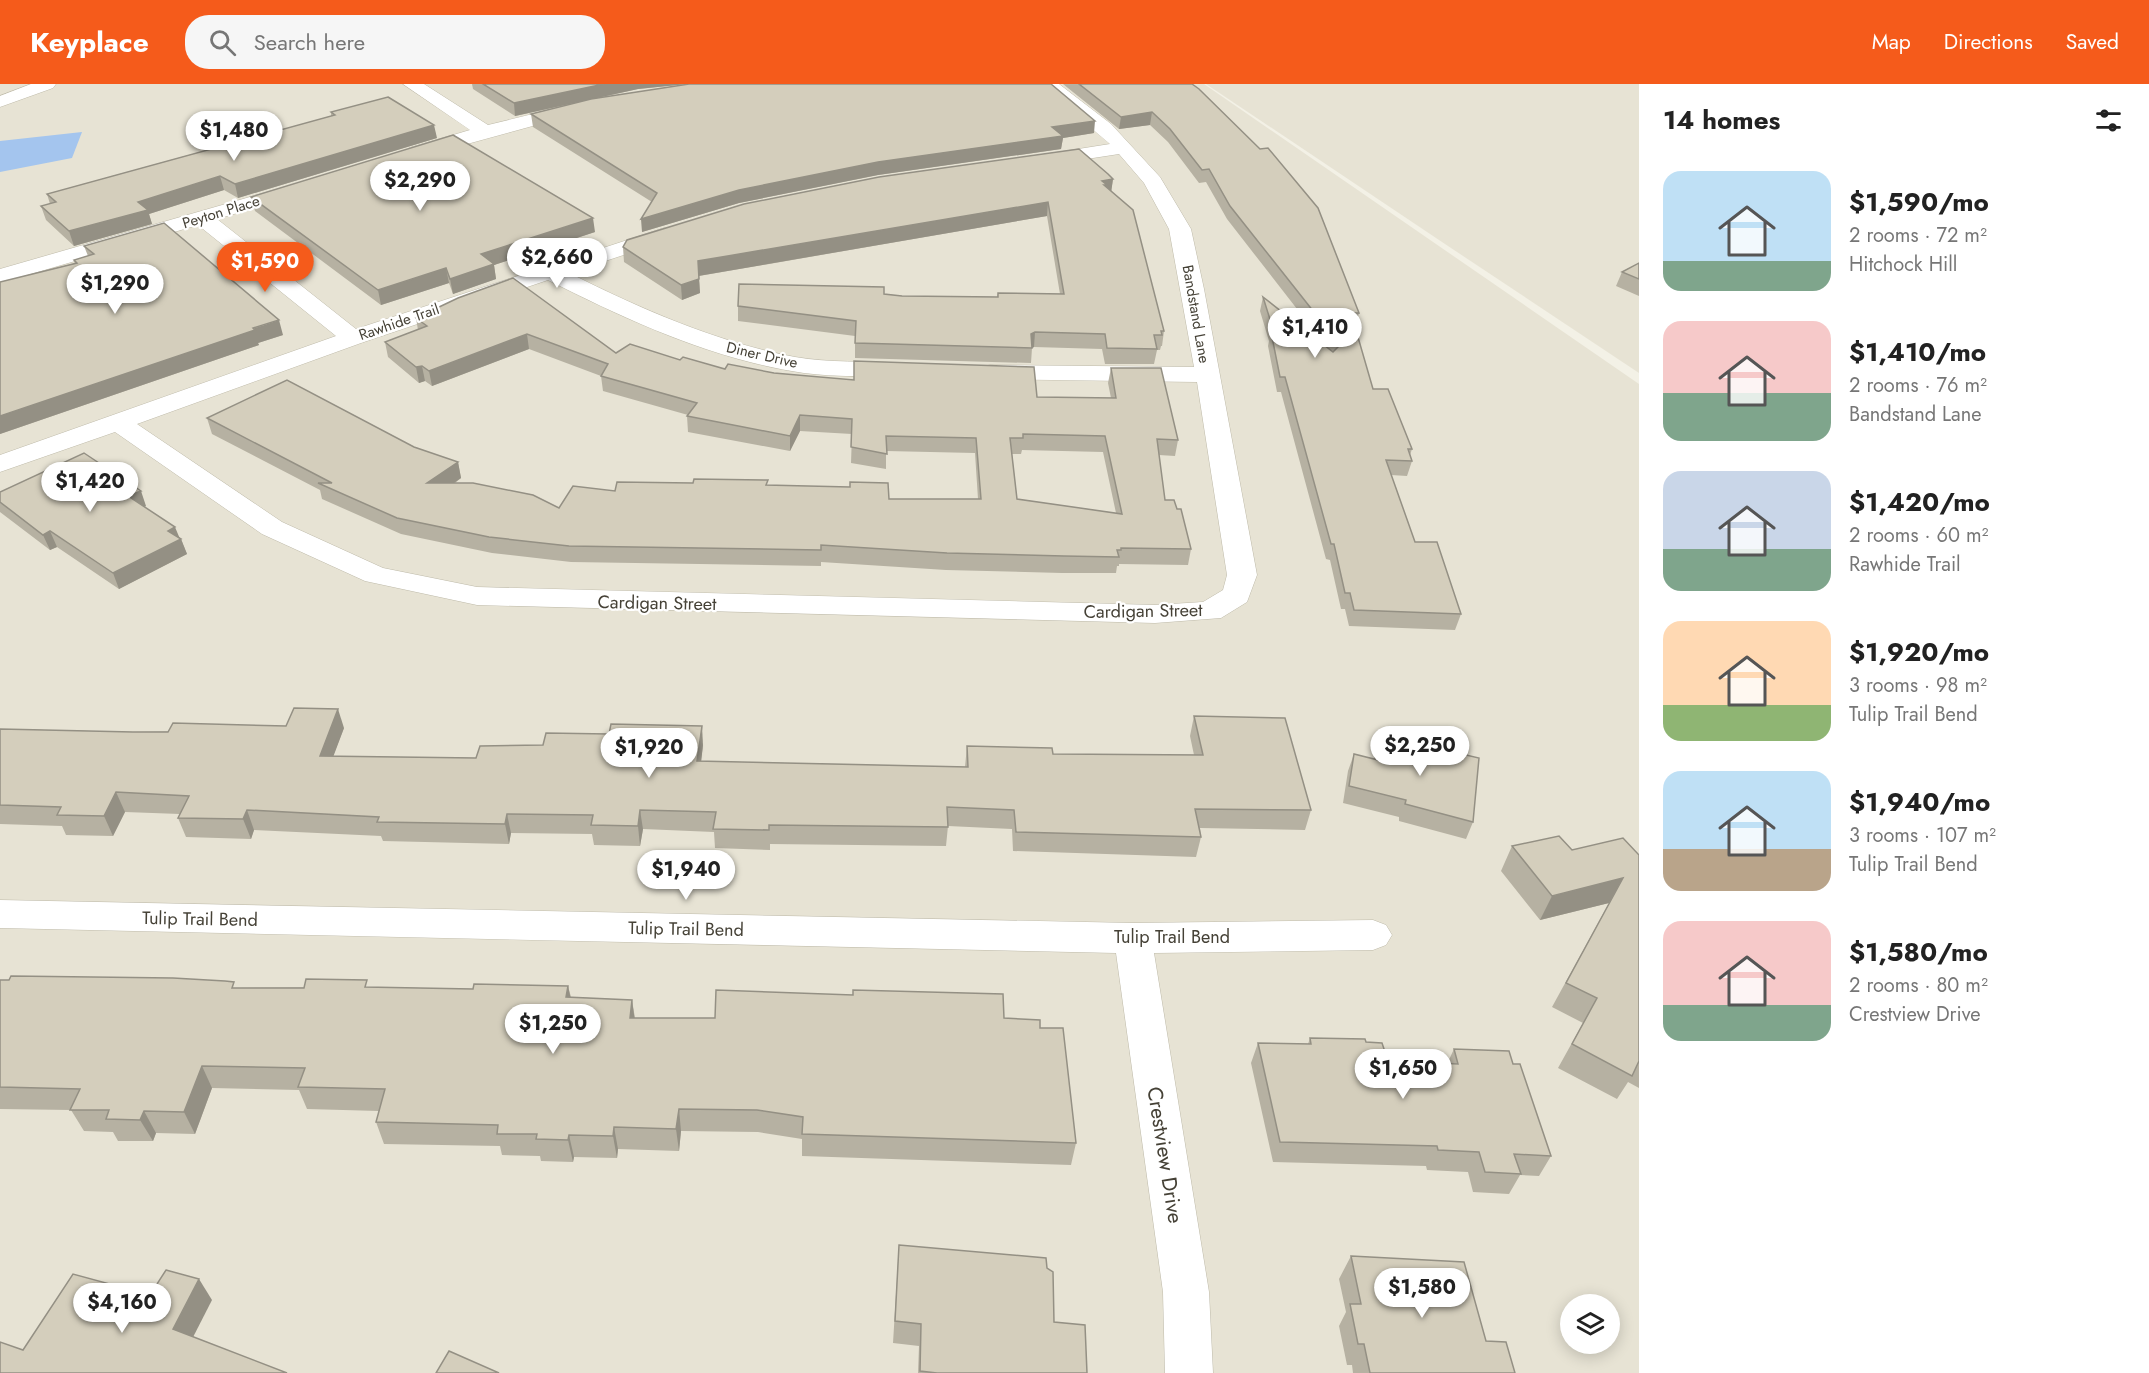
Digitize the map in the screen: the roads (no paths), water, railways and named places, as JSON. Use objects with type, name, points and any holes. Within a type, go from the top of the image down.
[{"type":"street","points":[[0,102],[47,84]]},
{"type":"street","points":[[412,84],[485,131]]},
{"type":"street","name":"Bandstand Lane","points":[[1048,84],[1104,128],[1124,148],[1153,182],[1180,229],[1208,375],[1242,575],[1236,595]]},
{"type":"street","points":[[394,159],[485,131],[591,104]]},
{"type":"street","points":[[1019,163],[1124,148]]},
{"type":"street","name":"Peyton Place","points":[[0,276],[315,183]]},
{"type":"street","points":[[202,218],[352,338]]},
{"type":"street","name":"Rawhide Trail","points":[[0,464],[352,338],[680,229]]},
{"type":"street","name":"Diner Drive","points":[[548,271],[621,309],[696,340],[797,364],[922,371]]},
{"type":"street","points":[[969,372],[1208,375]]},
{"type":"street","name":"Cardigan Street","points":[[119,423],[272,528],[375,575],[477,596],[1155,614],[1210,611],[1236,595]]},
{"type":"street","name":"Tulip Trail Bend","points":[[0,915],[1133,938],[1373,935]]},
{"type":"street","name":"Crestview Drive","points":[[1133,938],[1186,1292],[1189,1373]]},
{"type":"water","points":[[82,132],[72,158],[0,172],[0,141]]}]
